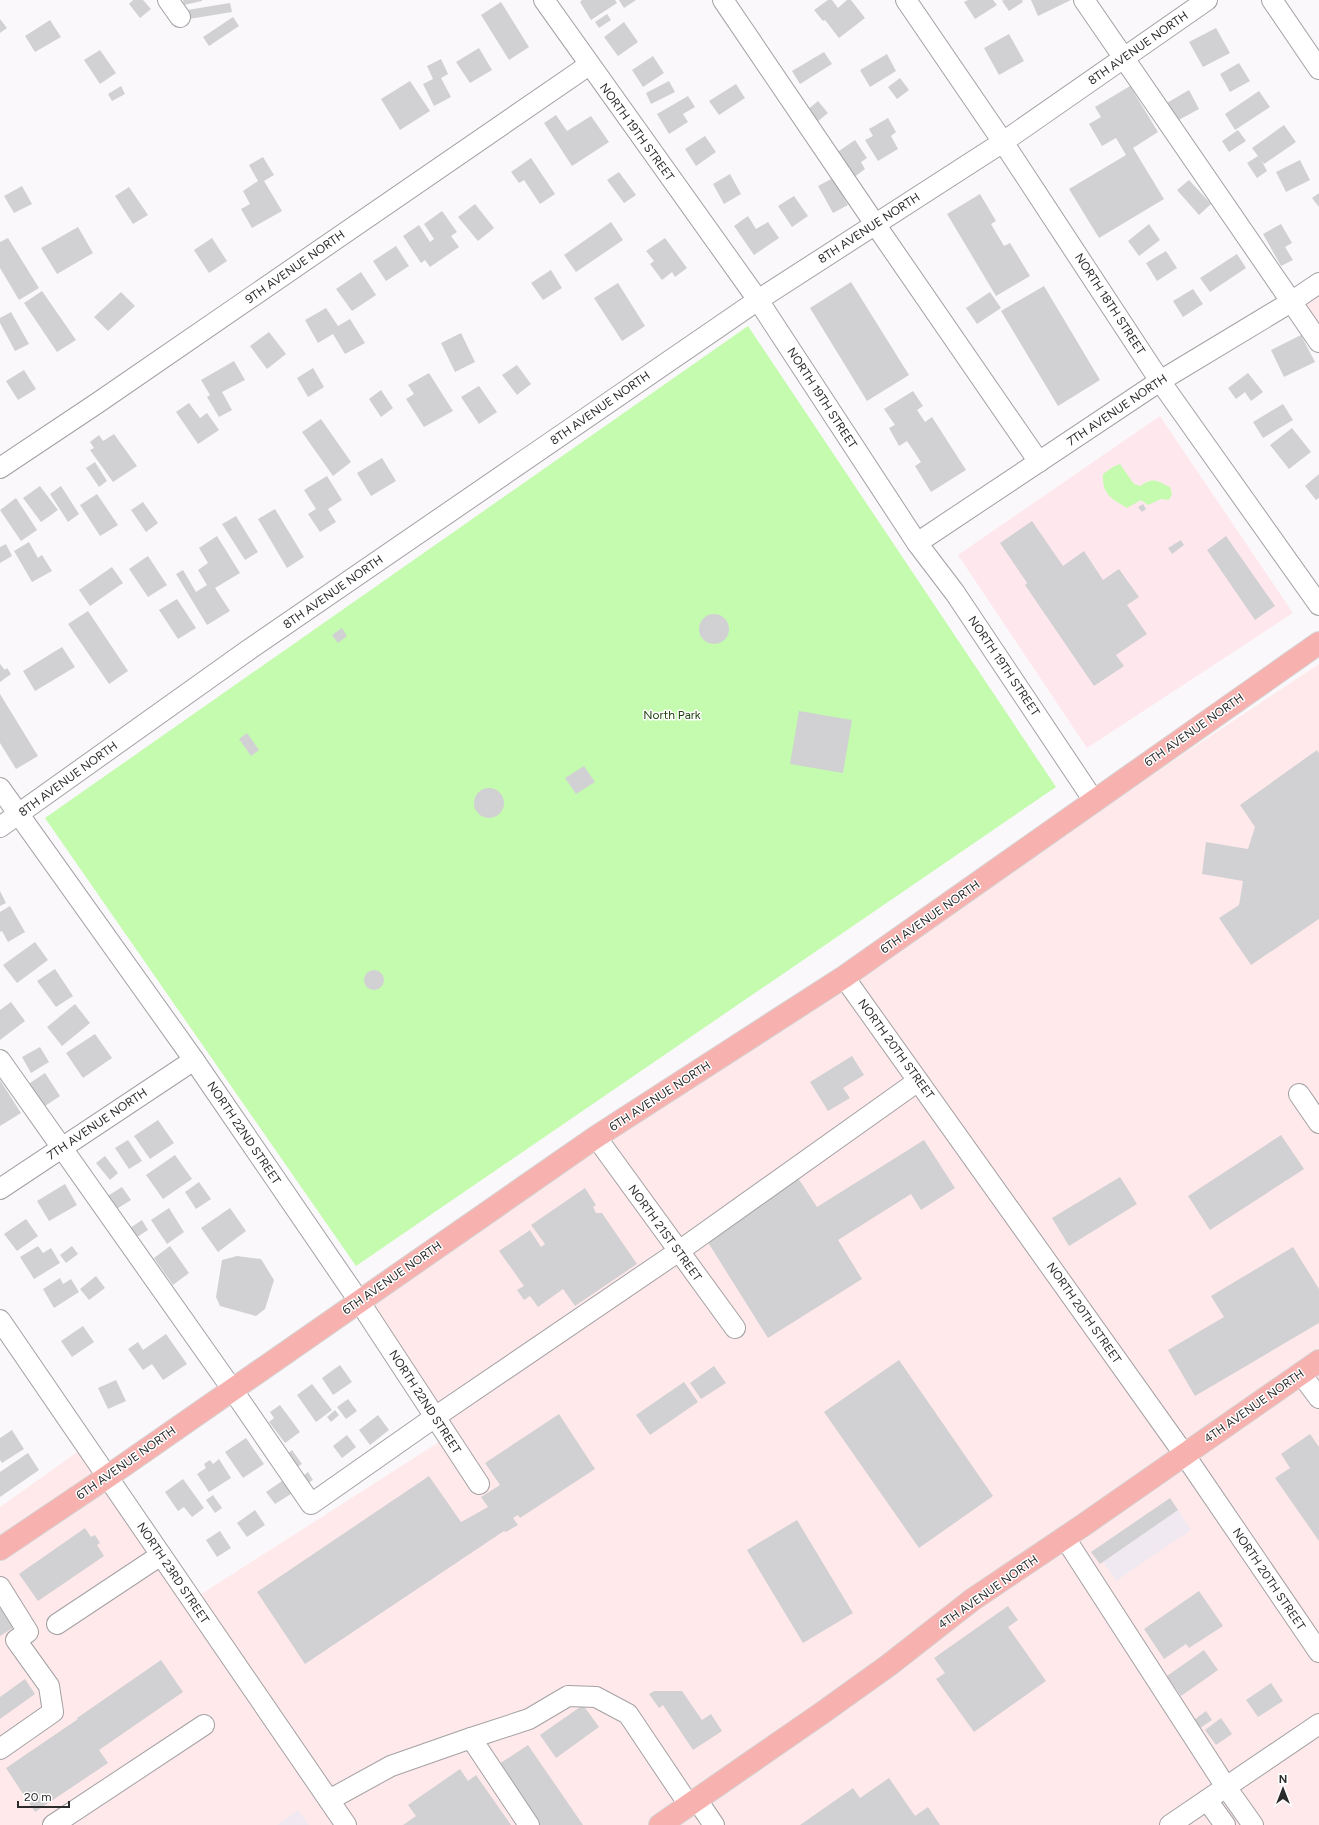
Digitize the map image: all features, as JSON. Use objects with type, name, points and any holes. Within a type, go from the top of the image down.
[{"type":"main road","name":"6TH AVENUE NORTH","points":[[0,1549],[107,1477],[596,1137],[844,977],[1319,643]]},
{"type":"main road","name":"4TH AVENUE NORTH","points":[[660,1825],[889,1665],[972,1600],[1065,1538],[1319,1361]]},
{"type":"street","points":[[168,0],[180,17]]},
{"type":"street","name":"NORTH 19TH STREET","points":[[544,0],[758,300],[918,543],[955,593],[1094,801]]},
{"type":"street","points":[[723,0],[1039,462]]},
{"type":"street","name":"NORTH 18TH STREET","points":[[906,0],[1003,142],[1160,381],[1319,606]]},
{"type":"street","points":[[1084,0],[1319,342]]},
{"type":"street","name":"8TH AVENUE NORTH","points":[[0,827],[247,651],[758,300],[1003,142],[1207,0]]},
{"type":"street","points":[[1272,0],[1319,69]]},
{"type":"street","name":"9TH AVENUE NORTH","points":[[0,468],[96,404],[589,65]]},
{"type":"street","name":"7TH AVENUE NORTH","points":[[918,543],[1160,381],[1291,302],[1319,283]]},
{"type":"street","name":"NORTH 22ND STREET","points":[[0,788],[194,1060],[359,1301],[478,1484]]},
{"type":"street","name":"NORTH 20TH STREET","points":[[844,977],[1184,1454],[1319,1652]]},
{"type":"street","points":[[0,1060],[232,1389],[311,1504],[435,1417],[679,1251],[918,1081]]},
{"type":"street","name":"7TH AVENUE NORTH","points":[[0,1189],[194,1060]]},
{"type":"street","points":[[1300,1094],[1319,1124]]},
{"type":"street","name":"NORTH 21ST STREET","points":[[596,1137],[735,1328]]},
{"type":"street","name":"NORTH 23RD STREET","points":[[0,1320],[346,1825]]},
{"type":"street","points":[[1301,1374],[1319,1398]]},
{"type":"street","points":[[1065,1538],[1226,1787],[1253,1825]]},
{"type":"street","points":[[57,1624],[161,1555]]},
{"type":"street","points":[[0,1587],[28,1632],[16,1640],[49,1686],[53,1712],[0,1749]]},
{"type":"street","points":[[329,1800],[391,1766],[529,1719],[568,1696],[596,1697],[628,1714],[693,1803],[714,1825]]},
{"type":"street","points":[[1170,1825],[1319,1724]]},
{"type":"street","points":[[53,1825],[204,1725]]},
{"type":"street","points":[[471,1738],[529,1825]]},
{"type":"street","points":[[1207,1800],[1225,1825]]},
{"type":"shaded area","points":[[1319,283],[1319,342],[1291,302]]},
{"type":"shaded area","points":[[1160,416],[1293,613],[1087,748],[958,555]]},
{"type":"shaded area","points":[[1319,664],[1319,1825],[0,1825],[0,1507],[86,1446],[192,1600],[447,1437],[359,1301]]},
{"type":"shaded area","points":[[1178,1510],[1191,1530],[1116,1581],[1103,1562]]},
{"type":"shaded area","points":[[298,1810],[309,1825],[277,1825]]},
{"type":"green space","name":"North Park","points":[[748,326],[1056,787],[356,1266],[45,818]]},
{"type":"green space","points":[[1120,464],[1134,484],[1140,486],[1148,481],[1155,480],[1170,487],[1172,494],[1169,500],[1161,499],[1148,505],[1141,500],[1127,508],[1112,498],[1104,487],[1103,474]]},
{"type":"building","points":[[133,0],[143,0],[151,9],[140,18],[129,4]]},
{"type":"building","points":[[183,0],[202,0],[202,1],[184,5]]},
{"type":"building","points":[[582,0],[615,0],[617,3],[591,20],[580,2]]},
{"type":"building","points":[[619,0],[636,0],[624,8]]},
{"type":"building","points":[[828,0],[832,0],[838,8],[847,0],[851,0],[865,18],[839,38],[825,20],[823,21],[814,10]]},
{"type":"building","points":[[968,0],[993,0],[997,5],[975,19],[964,2]]},
{"type":"building","points":[[1022,0],[1023,2],[1009,11],[1002,1]]},
{"type":"building","points":[[1031,0],[1071,0],[1038,16]]},
{"type":"building","points":[[501,2],[529,47],[509,60],[481,15]]},
{"type":"building","points":[[230,3],[232,12],[189,19],[187,10]]},
{"type":"building","points":[[607,14],[611,20],[599,28],[595,22]]},
{"type":"building","points":[[233,17],[239,26],[209,46],[203,37]]},
{"type":"building","points":[[0,19],[7,28],[0,33]]},
{"type":"building","points":[[50,20],[61,37],[35,52],[25,36]]},
{"type":"building","points":[[624,22],[638,42],[618,56],[604,37]]},
{"type":"building","points":[[1216,28],[1230,53],[1203,67],[1189,42]]},
{"type":"building","points":[[1009,34],[1024,61],[999,75],[984,48]]},
{"type":"building","points":[[479,48],[492,70],[470,83],[456,62]]},
{"type":"building","points":[[100,50],[116,73],[100,84],[84,60]]},
{"type":"building","points":[[824,52],[832,64],[800,84],[792,71]]},
{"type":"building","points":[[887,54],[896,71],[870,87],[860,70]]},
{"type":"building","points":[[653,56],[664,73],[643,87],[632,70]]},
{"type":"building","points":[[441,59],[448,74],[441,78],[451,97],[434,106],[423,84],[433,79],[427,66]]},
{"type":"building","points":[[1239,63],[1250,81],[1230,92],[1220,74]]},
{"type":"building","points":[[900,78],[909,90],[897,99],[888,87]]},
{"type":"building","points":[[410,81],[430,111],[400,130],[381,99]]},
{"type":"building","points":[[669,81],[675,92],[651,104],[646,93]]},
{"type":"building","points":[[736,84],[745,98],[719,115],[709,101]]},
{"type":"building","points":[[121,86],[125,94],[112,101],[108,94]]},
{"type":"building","points":[[1130,86],[1158,132],[1133,148],[1164,199],[1099,238],[1069,189],[1126,155],[1116,138],[1102,146],[1089,124],[1101,117],[1095,107]]},
{"type":"building","points":[[1189,90],[1199,109],[1175,122],[1165,104]]},
{"type":"building","points":[[1259,91],[1270,107],[1235,130],[1225,114]]},
{"type":"building","points":[[688,96],[695,107],[683,114],[688,122],[669,134],[657,114]]},
{"type":"building","points":[[818,101],[828,113],[816,123],[806,111]]},
{"type":"building","points":[[556,115],[567,131],[591,116],[609,142],[572,166],[544,123]]},
{"type":"building","points":[[888,118],[896,132],[891,136],[898,149],[878,161],[865,140],[873,136],[869,129]]},
{"type":"building","points":[[1284,125],[1296,142],[1264,164],[1261,160],[1267,171],[1257,178],[1247,163],[1258,156],[1252,148]]},
{"type":"building","points":[[1238,130],[1246,141],[1229,152],[1222,141]]},
{"type":"building","points":[[705,136],[716,152],[696,166],[685,149]]},
{"type":"building","points":[[855,140],[867,158],[861,162],[865,169],[853,178],[836,153]]},
{"type":"building","points":[[263,157],[274,175],[264,181],[282,211],[252,228],[241,209],[250,204],[243,191],[258,181],[249,165]]},
{"type":"building","points":[[531,158],[555,194],[540,204],[524,180],[519,183],[511,172]]},
{"type":"building","points":[[1300,160],[1310,180],[1286,192],[1276,172]]},
{"type":"building","points":[[619,172],[636,195],[624,203],[607,180]]},
{"type":"building","points":[[730,174],[741,194],[724,204],[713,184]]},
{"type":"building","points":[[833,178],[848,205],[833,213],[818,186]]},
{"type":"building","points":[[1189,180],[1211,204],[1199,215],[1177,190]]},
{"type":"building","points":[[22,186],[32,204],[14,213],[4,196]]},
{"type":"building","points":[[129,187],[148,215],[133,224],[115,196]]},
{"type":"building","points":[[1319,193],[1319,207],[1312,198]]},
{"type":"building","points":[[980,194],[996,221],[991,224],[1004,246],[1010,243],[1030,276],[996,296],[947,214]]},
{"type":"building","points":[[794,196],[808,216],[792,227],[778,206]]},
{"type":"building","points":[[475,204],[494,228],[478,241],[458,217]]},
{"type":"building","points":[[442,211],[457,232],[451,236],[459,247],[430,267],[425,260],[421,263],[403,236],[419,225],[430,242],[434,239],[424,224]]},
{"type":"building","points":[[748,216],[756,229],[768,222],[779,238],[754,255],[734,226]]},
{"type":"building","points":[[611,222],[623,240],[576,272],[564,255]]},
{"type":"building","points":[[1149,224],[1160,240],[1139,256],[1128,241]]},
{"type":"building","points":[[1281,224],[1292,243],[1285,247],[1293,260],[1281,266],[1263,234]]},
{"type":"building","points":[[78,227],[93,253],[57,274],[41,248]]},
{"type":"building","points":[[8,238],[39,288],[19,300],[0,268],[0,242]]},
{"type":"building","points":[[212,238],[227,261],[209,273],[194,250]]},
{"type":"building","points":[[665,238],[687,268],[675,277],[672,272],[662,280],[650,264],[654,261],[646,251]]},
{"type":"building","points":[[396,246],[409,266],[386,281],[373,261]]},
{"type":"building","points":[[1166,251],[1177,268],[1157,281],[1146,263]]},
{"type":"building","points":[[1237,254],[1246,268],[1210,292],[1200,278]]},
{"type":"building","points":[[551,270],[562,288],[543,300],[531,283]]},
{"type":"building","points":[[361,272],[376,295],[352,311],[336,289]]},
{"type":"building","points":[[851,282],[909,375],[867,401],[810,308]]},
{"type":"building","points":[[618,283],[645,326],[622,341],[594,298]]},
{"type":"building","points":[[1044,286],[1100,380],[1058,406],[1001,311]]},
{"type":"building","points":[[1193,289],[1203,304],[1183,317],[1173,301]]},
{"type":"building","points":[[42,291],[76,340],[57,352],[24,303]]},
{"type":"building","points":[[121,292],[135,306],[108,331],[94,317]]},
{"type":"building","points":[[990,292],[1001,308],[977,324],[966,308]]},
{"type":"building","points":[[326,308],[338,326],[350,319],[365,343],[345,354],[333,334],[318,343],[305,320]]},
{"type":"building","points":[[11,312],[29,344],[15,351],[0,323],[0,318]]},
{"type":"building","points":[[269,332],[286,354],[267,369],[250,346]]},
{"type":"building","points":[[461,333],[475,362],[455,372],[441,343]]},
{"type":"building","points":[[1301,335],[1315,362],[1284,377],[1271,350]]},
{"type":"building","points":[[234,361],[245,380],[222,392],[232,410],[219,417],[207,397],[210,395],[201,380]]},
{"type":"building","points":[[517,365],[531,384],[517,395],[502,375]]},
{"type":"building","points":[[313,368],[324,387],[308,397],[297,378]]},
{"type":"building","points":[[24,370],[36,389],[18,400],[6,381]]},
{"type":"building","points":[[429,373],[453,411],[424,427],[406,399],[414,394],[408,385]]},
{"type":"building","points":[[1248,373],[1263,392],[1251,401],[1245,392],[1236,399],[1228,388]]},
{"type":"building","points":[[479,386],[497,412],[479,424],[461,397]]},
{"type":"building","points":[[381,390],[393,408],[381,417],[369,399]]},
{"type":"building","points":[[913,391],[923,406],[917,410],[925,422],[932,417],[966,470],[931,492],[915,466],[921,462],[907,441],[899,446],[889,428],[895,425],[884,409]]},
{"type":"building","points":[[189,403],[200,418],[207,413],[219,430],[198,444],[176,412]]},
{"type":"building","points":[[1283,404],[1293,420],[1263,438],[1253,422]]},
{"type":"building","points":[[321,419],[351,462],[333,476],[302,432]]},
{"type":"building","points":[[1292,428],[1311,452],[1289,469],[1270,445]]},
{"type":"building","points":[[114,434],[137,466],[113,482],[90,450],[94,448],[90,442],[99,435],[103,441]]},
{"type":"building","points":[[382,458],[396,481],[371,496],[357,473]]},
{"type":"building","points":[[95,462],[107,481],[99,487],[86,468]]},
{"type":"building","points":[[1319,474],[1319,498],[1316,500],[1305,486]]},
{"type":"building","points":[[327,476],[342,500],[328,509],[336,522],[320,532],[308,514],[316,509],[304,490]]},
{"type":"building","points":[[40,486],[58,510],[41,522],[23,498]]},
{"type":"building","points":[[61,486],[79,514],[68,522],[50,494]]},
{"type":"building","points":[[97,494],[118,525],[100,536],[80,505]]},
{"type":"building","points":[[16,498],[37,530],[21,541],[0,510]]},
{"type":"building","points":[[143,502],[158,523],[146,532],[131,510]]},
{"type":"building","points":[[1143,504],[1146,509],[1142,512],[1138,507]]},
{"type":"building","points":[[275,509],[304,557],[287,568],[258,519]]},
{"type":"building","points":[[236,516],[258,552],[245,560],[222,524]]},
{"type":"building","points":[[1032,521],[1063,566],[1084,551],[1103,580],[1119,569],[1139,597],[1127,605],[1147,634],[1116,655],[1124,666],[1094,686],[1025,585],[1027,583],[1000,543]]},
{"type":"building","points":[[217,536],[240,573],[215,588],[230,611],[207,625],[176,574],[183,570],[196,592],[207,585],[198,570],[208,563],[199,548]]},
{"type":"building","points":[[1226,536],[1275,606],[1255,620],[1207,550]]},
{"type":"building","points":[[1181,540],[1184,545],[1172,554],[1168,548]]},
{"type":"building","points":[[29,542],[38,558],[42,555],[52,571],[32,582],[14,551]]},
{"type":"building","points":[[6,544],[12,556],[0,563],[0,547]]},
{"type":"building","points":[[148,556],[167,585],[148,597],[129,569]]},
{"type":"building","points":[[112,567],[123,583],[90,606],[79,590]]},
{"type":"building","points":[[177,599],[196,628],[178,639],[159,610]]},
{"type":"building","points":[[88,611],[128,671],[109,684],[68,624]]},
{"type":"building","points":[[714,614],[725,618],[729,629],[725,640],[714,644],[703,640],[699,629],[703,618]]},
{"type":"building","points":[[342,628],[347,636],[338,643],[332,635]]},
{"type":"building","points":[[62,647],[75,667],[35,691],[23,671]]},
{"type":"building","points":[[0,664],[5,670],[7,668],[11,674],[0,682]]},
{"type":"building","points":[[0,694],[38,756],[16,769],[0,743]]},
{"type":"building","points":[[799,711],[852,720],[843,773],[790,764]]},
{"type":"building","points":[[247,733],[259,750],[251,756],[239,739]]},
{"type":"building","points":[[1317,750],[1319,753],[1319,919],[1251,965],[1219,918],[1239,905],[1243,881],[1202,874],[1206,842],[1248,849],[1255,827],[1240,805]]},
{"type":"building","points":[[584,766],[595,782],[576,794],[565,778]]},
{"type":"building","points":[[489,788],[500,792],[504,803],[500,814],[489,818],[478,814],[474,803],[478,792]]},
{"type":"building","points":[[0,891],[6,903],[0,906]]},
{"type":"building","points":[[10,906],[25,932],[8,942],[2,931],[0,932],[0,912]]},
{"type":"building","points":[[35,942],[48,960],[17,983],[3,965]]},
{"type":"building","points":[[55,969],[73,996],[56,1007],[37,981]]},
{"type":"building","points":[[374,970],[381,973],[384,980],[381,987],[374,990],[367,987],[364,980],[367,973]]},
{"type":"building","points":[[11,1002],[25,1021],[0,1040],[0,1010]]},
{"type":"building","points":[[75,1004],[90,1023],[62,1046],[47,1027]]},
{"type":"building","points":[[95,1034],[112,1058],[83,1078],[66,1053]]},
{"type":"building","points":[[40,1047],[49,1062],[31,1073],[22,1057]]},
{"type":"building","points":[[852,1056],[864,1075],[843,1088],[850,1098],[828,1111],[810,1082]]},
{"type":"building","points":[[45,1073],[60,1096],[42,1108],[27,1085]]},
{"type":"building","points":[[0,1080],[21,1113],[0,1126]]},
{"type":"building","points":[[158,1120],[174,1143],[150,1159],[134,1136]]},
{"type":"building","points":[[1281,1135],[1304,1169],[1210,1230],[1188,1196]]},
{"type":"building","points":[[128,1140],[142,1161],[129,1169],[115,1148]]},
{"type":"building","points":[[924,1140],[955,1188],[921,1210],[911,1194],[838,1240],[862,1279],[768,1338],[704,1236],[798,1178],[817,1207]]},
{"type":"building","points":[[175,1155],[192,1179],[163,1199],[146,1175]]},
{"type":"building","points":[[105,1156],[118,1173],[110,1180],[96,1163]]},
{"type":"building","points":[[1120,1177],[1137,1204],[1069,1246],[1052,1218]]},
{"type":"building","points":[[199,1182],[211,1199],[196,1209],[185,1192]]},
{"type":"building","points":[[65,1184],[77,1205],[49,1221],[37,1201]]},
{"type":"building","points":[[122,1187],[131,1200],[115,1210],[106,1197]]},
{"type":"building","points":[[585,1188],[596,1205],[593,1207],[596,1213],[602,1213],[637,1264],[575,1306],[563,1289],[538,1307],[530,1296],[524,1300],[517,1290],[524,1286],[499,1251],[530,1230],[541,1247],[545,1244],[531,1225]]},
{"type":"building","points":[[169,1208],[184,1232],[167,1244],[151,1220]]},
{"type":"building","points":[[230,1208],[246,1231],[218,1252],[201,1228]]},
{"type":"building","points":[[26,1219],[38,1236],[17,1251],[4,1234]]},
{"type":"building","points":[[142,1220],[148,1230],[137,1237],[130,1228]]},
{"type":"building","points":[[38,1246],[43,1253],[51,1248],[60,1263],[34,1279],[20,1257]]},
{"type":"building","points":[[72,1246],[78,1254],[66,1263],[60,1255]]},
{"type":"building","points":[[170,1246],[189,1273],[173,1285],[154,1258]]},
{"type":"building","points":[[1293,1247],[1319,1289],[1319,1323],[1195,1396],[1168,1350],[1224,1317],[1211,1296]]},
{"type":"building","points":[[237,1256],[261,1259],[274,1280],[265,1309],[256,1316],[220,1306],[216,1297],[222,1260]]},
{"type":"building","points":[[96,1276],[105,1288],[89,1300],[80,1289]]},
{"type":"building","points":[[60,1278],[63,1284],[71,1279],[79,1292],[54,1308],[43,1289]]},
{"type":"building","points":[[83,1326],[94,1342],[72,1357],[61,1341]]},
{"type":"building","points":[[166,1334],[187,1364],[163,1380],[152,1364],[143,1370],[128,1349],[138,1342],[143,1350]]},
{"type":"building","points":[[899,1360],[993,1496],[919,1548],[824,1412]]},
{"type":"building","points":[[340,1365],[352,1382],[333,1395],[322,1378]]},
{"type":"building","points":[[714,1366],[726,1383],[701,1399],[690,1383]]},
{"type":"building","points":[[116,1380],[126,1401],[108,1409],[98,1388]]},
{"type":"building","points":[[684,1382],[698,1402],[650,1435],[636,1415]]},
{"type":"building","points":[[312,1384],[332,1410],[316,1422],[297,1395]]},
{"type":"building","points":[[348,1399],[357,1411],[346,1419],[337,1407]]},
{"type":"building","points":[[280,1405],[300,1432],[285,1443],[269,1422],[274,1418],[270,1412]]},
{"type":"building","points":[[335,1410],[339,1415],[331,1422],[327,1417]]},
{"type":"building","points":[[559,1414],[595,1469],[520,1518],[518,1515],[513,1518],[518,1525],[506,1532],[504,1531],[305,1664],[257,1592],[429,1476],[461,1522],[488,1507],[481,1497],[500,1485],[485,1463]]},
{"type":"building","points":[[378,1415],[389,1430],[370,1445],[359,1430]]},
{"type":"building","points":[[12,1430],[24,1449],[2,1463],[0,1460],[0,1438]]},
{"type":"building","points":[[1310,1434],[1319,1447],[1319,1541],[1275,1478],[1290,1468],[1281,1454]]},
{"type":"building","points":[[347,1435],[356,1447],[342,1458],[333,1446]]},
{"type":"building","points":[[246,1438],[264,1464],[243,1478],[225,1452]]},
{"type":"building","points":[[292,1450],[302,1464],[294,1469],[284,1456]]},
{"type":"building","points":[[28,1453],[39,1470],[0,1497],[0,1472]]},
{"type":"building","points":[[219,1459],[231,1478],[209,1492],[197,1474],[206,1468],[204,1464],[210,1460],[213,1464]]},
{"type":"building","points":[[308,1472],[313,1480],[305,1485],[300,1478]]},
{"type":"building","points":[[183,1479],[204,1508],[192,1517],[184,1507],[178,1511],[165,1492]]},
{"type":"building","points":[[282,1481],[291,1494],[275,1504],[266,1492]]},
{"type":"building","points":[[213,1495],[222,1508],[215,1513],[206,1500]]},
{"type":"building","points":[[1170,1498],[1178,1510],[1100,1564],[1091,1552]]},
{"type":"building","points":[[255,1510],[265,1525],[247,1537],[237,1523]]},
{"type":"building","points":[[797,1520],[853,1613],[803,1643],[747,1550]]},
{"type":"building","points":[[85,1528],[91,1537],[95,1535],[100,1543],[97,1545],[104,1556],[38,1601],[19,1574]]},
{"type":"building","points":[[220,1531],[231,1548],[217,1557],[206,1540]]},
{"type":"building","points":[[1199,1591],[1223,1626],[1189,1648],[1186,1644],[1164,1659],[1144,1629]]},
{"type":"building","points":[[0,1602],[16,1626],[0,1636]]},
{"type":"building","points":[[1008,1606],[1018,1620],[1008,1627],[1046,1681],[974,1732],[936,1679],[945,1673],[934,1658]]},
{"type":"building","points":[[1204,1650],[1218,1670],[1181,1696],[1167,1676]]},
{"type":"building","points":[[161,1660],[183,1692],[99,1750],[108,1763],[35,1812],[6,1768]]},
{"type":"building","points":[[25,1679],[35,1694],[0,1719],[0,1697]]},
{"type":"building","points":[[1271,1683],[1283,1701],[1258,1717],[1246,1700]]},
{"type":"building","points":[[654,1691],[682,1691],[702,1720],[711,1714],[722,1731],[693,1750],[663,1705],[659,1708],[649,1694]]},
{"type":"building","points":[[583,1705],[599,1727],[556,1758],[540,1735]]},
{"type":"building","points":[[1206,1711],[1212,1720],[1196,1731],[1190,1723]]},
{"type":"building","points":[[1221,1718],[1232,1734],[1216,1745],[1205,1730]]},
{"type":"building","points":[[528,1745],[583,1825],[536,1825],[496,1766]]},
{"type":"building","points":[[460,1769],[468,1781],[476,1775],[511,1825],[403,1825],[416,1816],[408,1805]]},
{"type":"building","points":[[889,1778],[915,1816],[928,1807],[940,1825],[800,1825],[853,1788],[860,1798]]}]
